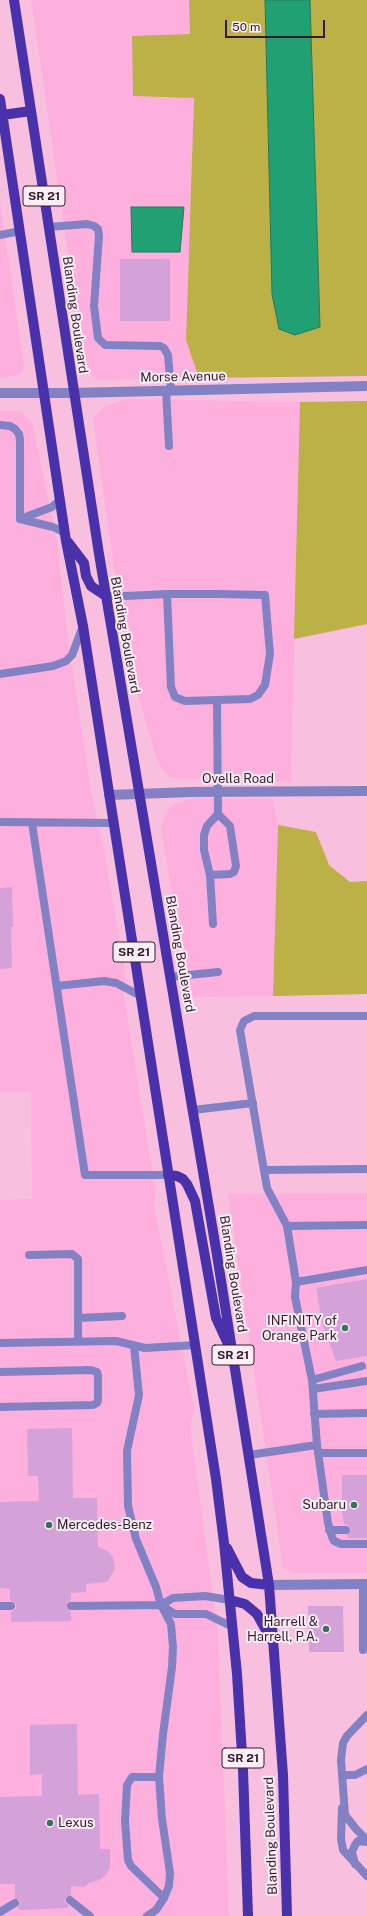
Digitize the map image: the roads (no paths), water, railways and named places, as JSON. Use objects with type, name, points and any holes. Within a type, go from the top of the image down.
[{"type":"main road","name":"Blanding Boulevard","points":[[14,0],[73,393],[193,1110],[269,1585],[283,1775],[287,1916]]},
{"type":"main road","name":"Blanding Boulevard","points":[[0,99],[60,500],[83,626],[168,1175],[196,1345],[224,1543],[233,1627],[243,1770],[248,1916]]},
{"type":"main road","points":[[2,115],[31,111]]},
{"type":"main road","points":[[66,537],[84,563],[86,576],[91,586],[106,596]]},
{"type":"main road","points":[[168,1175],[178,1176],[183,1179],[195,1201],[216,1318],[233,1355]]},
{"type":"main road","points":[[224,1543],[242,1577],[251,1583],[269,1585]]},
{"type":"main road","points":[[230,1600],[245,1604],[257,1614],[274,1644]]},
{"type":"street","name":"Morse Avenue","points":[[0,393],[73,393],[367,386]]},
{"type":"street","name":"Ovella Road","points":[[109,795],[218,792],[367,791]]},
{"type":"street","points":[[269,1585],[365,1584]]},
{"type":"lane","points":[[49,228],[87,224],[98,229],[99,236],[94,306],[98,338],[105,345],[160,346],[164,348],[168,355],[169,446]]},
{"type":"lane","points":[[0,235],[20,231]]},
{"type":"lane","points":[[0,425],[10,426],[19,434],[20,519]]},
{"type":"lane","points":[[20,519],[52,507],[60,500]]},
{"type":"lane","points":[[20,519],[53,527],[66,537]]},
{"type":"lane","points":[[106,596],[167,594],[266,595],[270,654],[265,685],[258,695],[250,700],[185,702],[175,697],[171,687],[167,594]]},
{"type":"lane","points":[[0,674],[53,666],[66,661],[72,655],[83,626]]},
{"type":"lane","points":[[213,924],[210,875],[204,850],[204,835],[207,826],[218,814],[217,700]]},
{"type":"lane","points":[[210,875],[230,874],[234,872],[236,866],[230,826],[218,814]]},
{"type":"lane","points":[[0,822],[114,824]]},
{"type":"lane","points":[[32,823],[85,1175],[168,1175]]},
{"type":"lane","points":[[170,977],[218,972]]},
{"type":"lane","points":[[57,986],[104,981],[116,983],[141,996]]},
{"type":"lane","points":[[367,1016],[254,1016],[244,1021],[240,1030],[267,1188],[287,1226],[296,1282],[295,1297],[312,1380],[317,1449],[329,1530],[334,1541],[338,1543],[367,1544]]},
{"type":"lane","points":[[193,1110],[253,1103]]},
{"type":"lane","points":[[265,1170],[367,1169]]},
{"type":"lane","points":[[287,1226],[367,1225]]},
{"type":"lane","points":[[29,1255],[72,1254],[78,1259],[78,1342]]},
{"type":"lane","points":[[296,1282],[367,1270]]},
{"type":"lane","points":[[78,1318],[122,1316]]},
{"type":"lane","points":[[0,1343],[116,1341],[145,1348],[196,1345]]},
{"type":"lane","points":[[134,1346],[139,1395],[126,1459],[128,1506],[136,1539],[156,1588],[161,1605],[171,1624],[173,1648],[163,1734],[160,1777],[162,1819],[170,1873],[169,1886],[164,1898],[156,1910],[148,1916]]},
{"type":"lane","points":[[312,1380],[362,1366]]},
{"type":"lane","points":[[0,1372],[91,1370],[97,1372],[98,1376],[98,1400],[93,1405],[0,1407]]},
{"type":"lane","points":[[313,1389],[367,1381]]},
{"type":"lane","points":[[314,1414],[367,1413]]},
{"type":"lane","points":[[249,1455],[317,1449],[367,1453]]},
{"type":"lane","points":[[329,1530],[346,1530]]},
{"type":"lane","points":[[363,1650],[365,1584]]},
{"type":"lane","points":[[71,1606],[161,1605],[172,1598],[205,1596],[230,1600]]},
{"type":"lane","points":[[161,1605],[175,1614],[206,1614],[233,1627]]},
{"type":"lane","points":[[0,1606],[11,1606]]},
{"type":"lane","points":[[367,1715],[353,1729],[343,1743],[342,1751],[343,1799],[345,1815],[367,1841]]},
{"type":"lane","points":[[342,1775],[355,1775],[367,1769]]},
{"type":"lane","points":[[160,1777],[132,1777],[127,1785],[125,1821],[128,1860],[131,1866],[164,1898]]},
{"type":"lane","points":[[343,1799],[341,1813],[342,1846],[347,1855],[367,1876]]},
{"type":"lane","points":[[355,1864],[352,1852],[355,1845],[358,1842],[367,1841]]},
{"type":"lane","points":[[70,1900],[90,1916]]},
{"type":"lane","points":[[0,1912],[15,1903]]},
{"type":"place","name":"INFINITY of Orange Park","points":[[345,1328]]},
{"type":"place","name":"Subaru","points":[[354,1505]]},
{"type":"place","name":"Mercedes-Benz","points":[[49,1525]]},
{"type":"place","name":"Harrell & Harrell, P.A.","points":[[326,1629]]},
{"type":"place","name":"Lexus","points":[[50,1823]]}]
